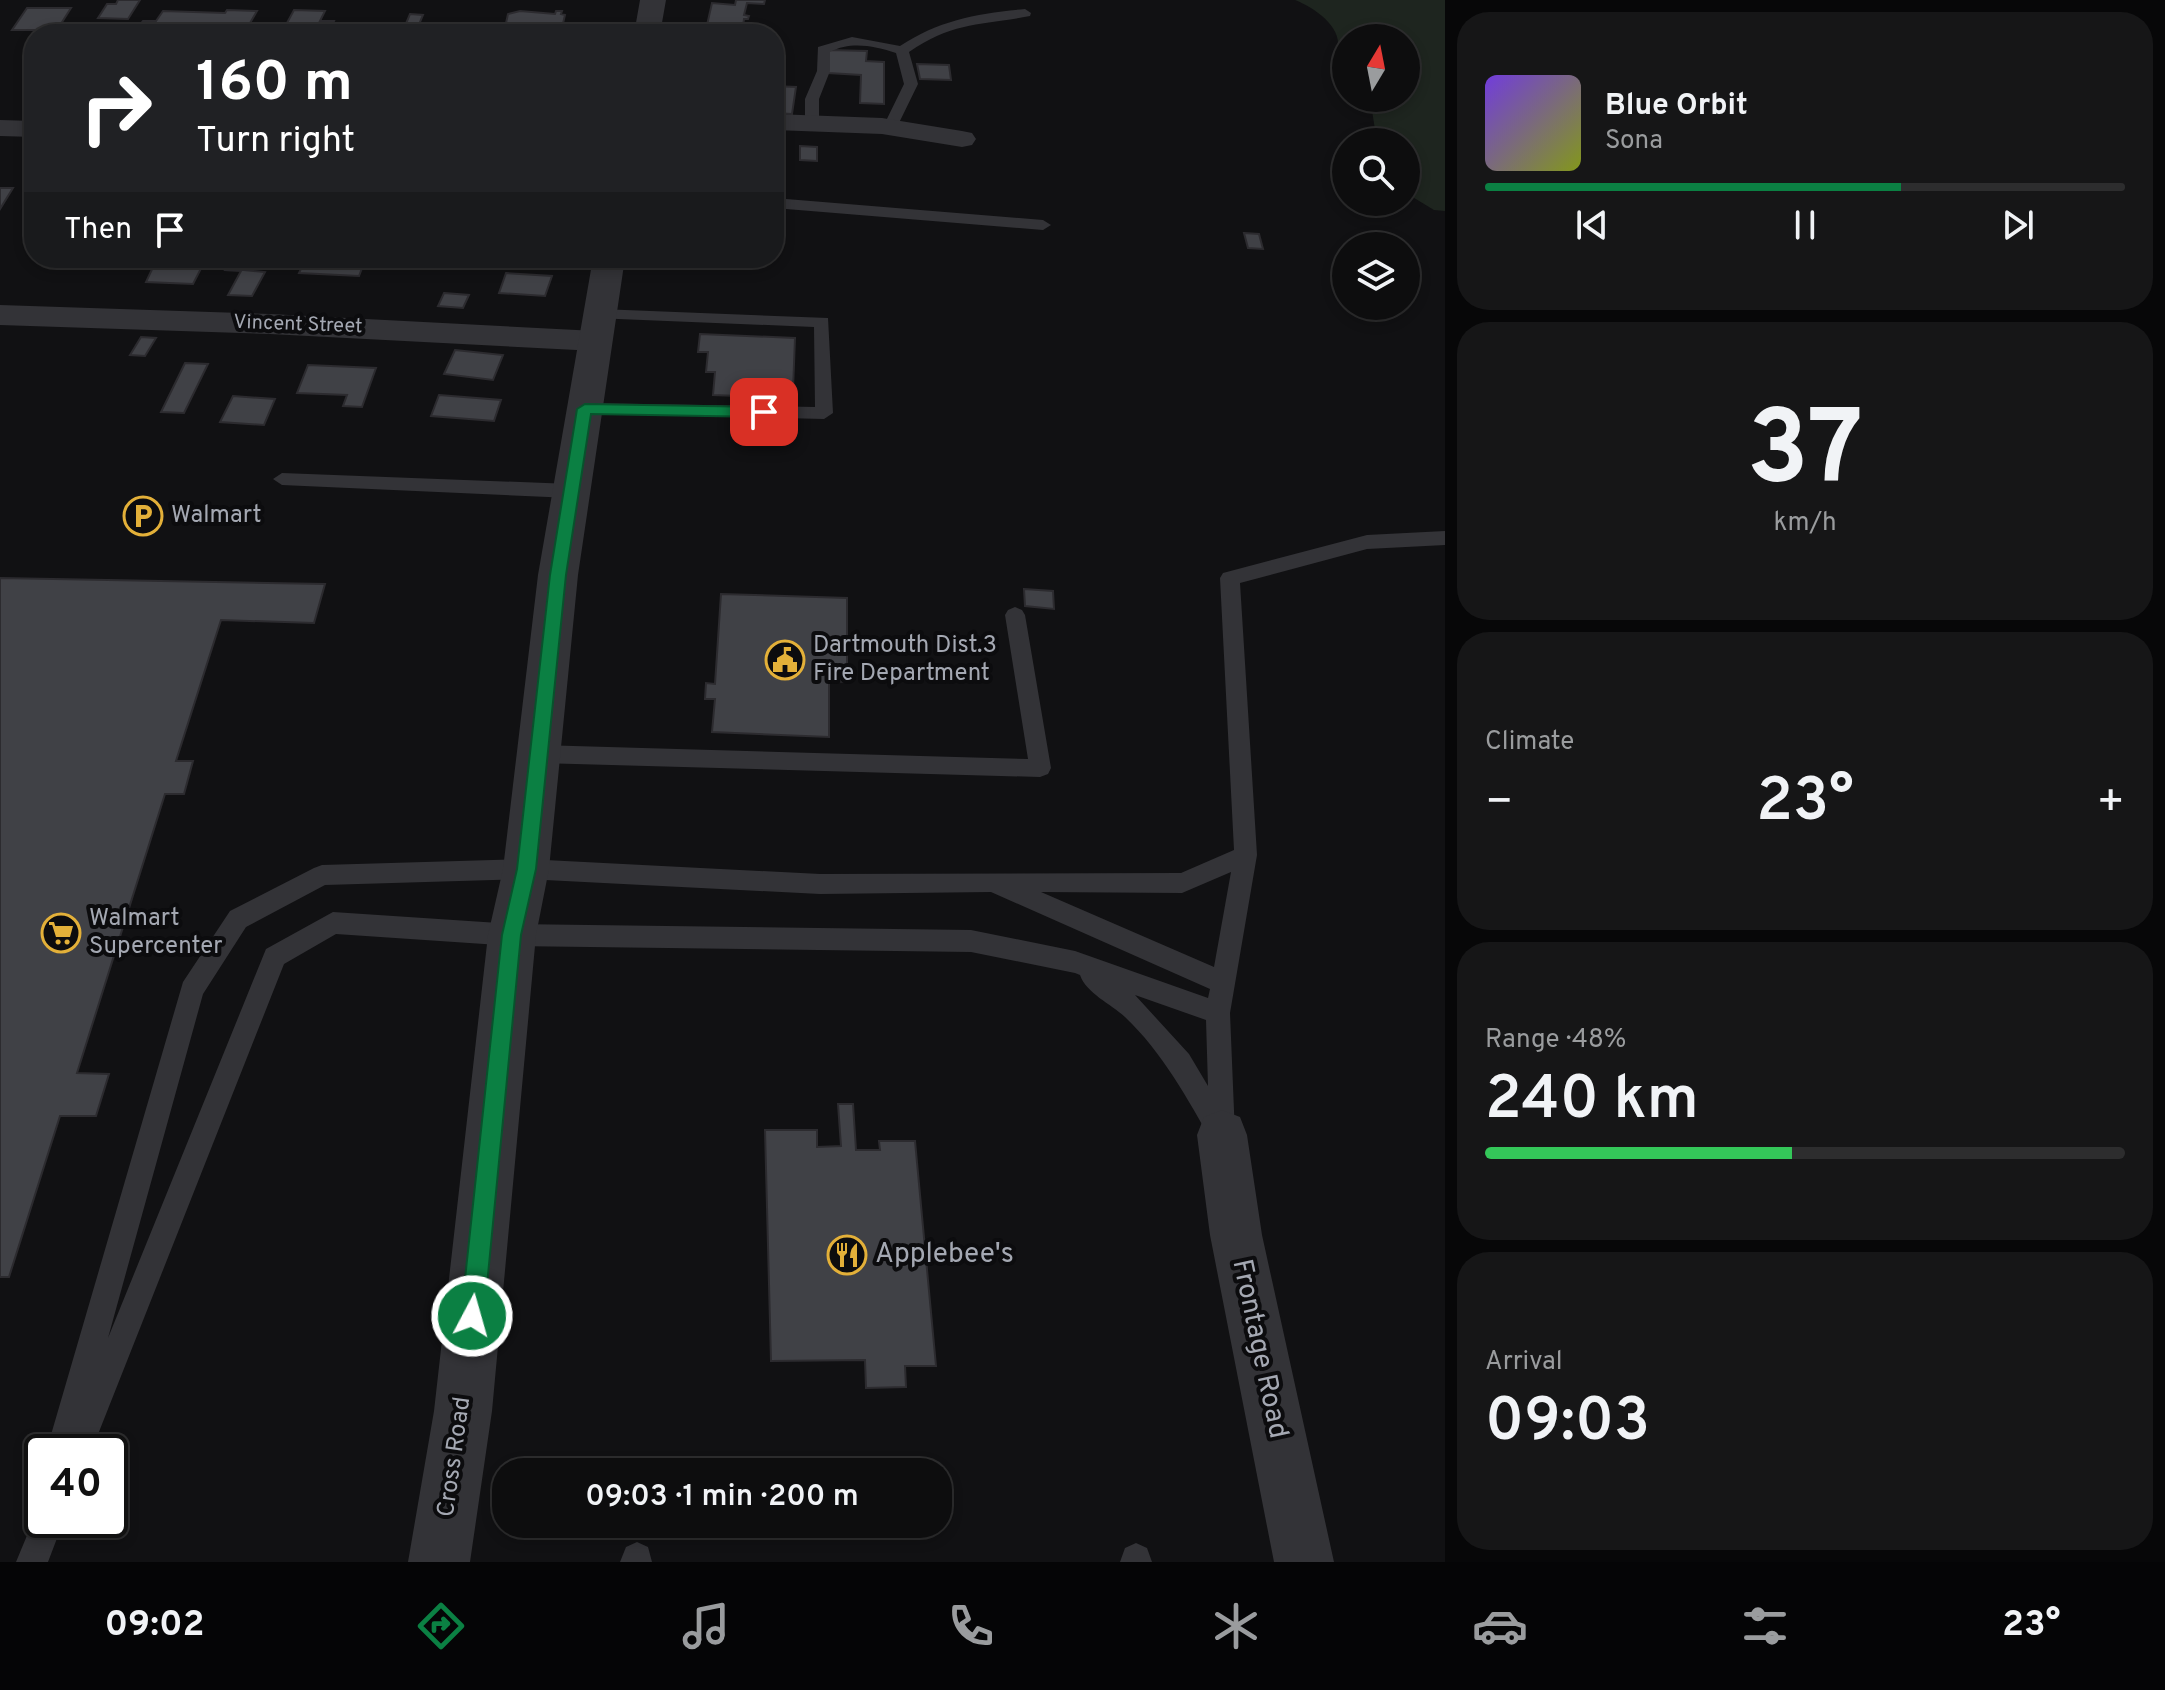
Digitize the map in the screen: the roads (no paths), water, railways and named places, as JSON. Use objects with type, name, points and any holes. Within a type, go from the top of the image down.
[{"type":"street","points":[[649,24],[653,0]]},
{"type":"street","points":[[784,123],[890,127],[962,139]]},
{"type":"street","points":[[0,128],[24,129]]},
{"type":"street","name":"Cross Road","points":[[439,1562],[463,1411],[512,935],[526,869],[558,575],[607,268]]},
{"type":"street","name":"Vincent Street","points":[[0,315],[284,324],[598,328]]},
{"type":"street","name":"Frontage Road","points":[[1222,1135],[1236,1235],[1304,1562]]},
{"type":"lane","points":[[902,51],[923,36],[954,22],[1025,13]]},
{"type":"lane","points":[[812,124],[814,94],[823,81],[823,50],[836,41],[858,41],[902,51]]},
{"type":"lane","points":[[890,127],[911,84],[902,51]]},
{"type":"lane","points":[[784,204],[1043,225]]},
{"type":"lane","points":[[585,409],[824,413],[822,322],[598,328]]},
{"type":"lane","points":[[282,479],[571,491]]},
{"type":"lane","points":[[1222,1135],[1218,1013],[1246,855],[1230,578],[1367,542],[1445,538]]},
{"type":"lane","points":[[539,754],[1040,768],[1015,615]]},
{"type":"lane","points":[[66,1434],[192,990],[238,919],[322,875],[526,869],[820,884],[1182,883],[1246,855]]},
{"type":"lane","points":[[992,882],[1223,983]]},
{"type":"lane","points":[[83,1434],[275,957],[333,923],[512,935],[971,941],[1075,962],[1218,1013]]},
{"type":"lane","points":[[1075,962],[1143,1019],[1180,1063],[1222,1135]]},
{"type":"lane","points":[[31,1562],[37,1538]]},
{"type":"lane","points":[[31,1562],[41,1538]]},
{"type":"place","name":"Walmart","points":[[143,516]]},
{"type":"place","name":"Dartmouth Dist.3 Fire Department","points":[[785,660]]},
{"type":"place","name":"Walmart Supercenter","points":[[61,933]]},
{"type":"place","name":"Applebee's","points":[[847,1255]]}]
